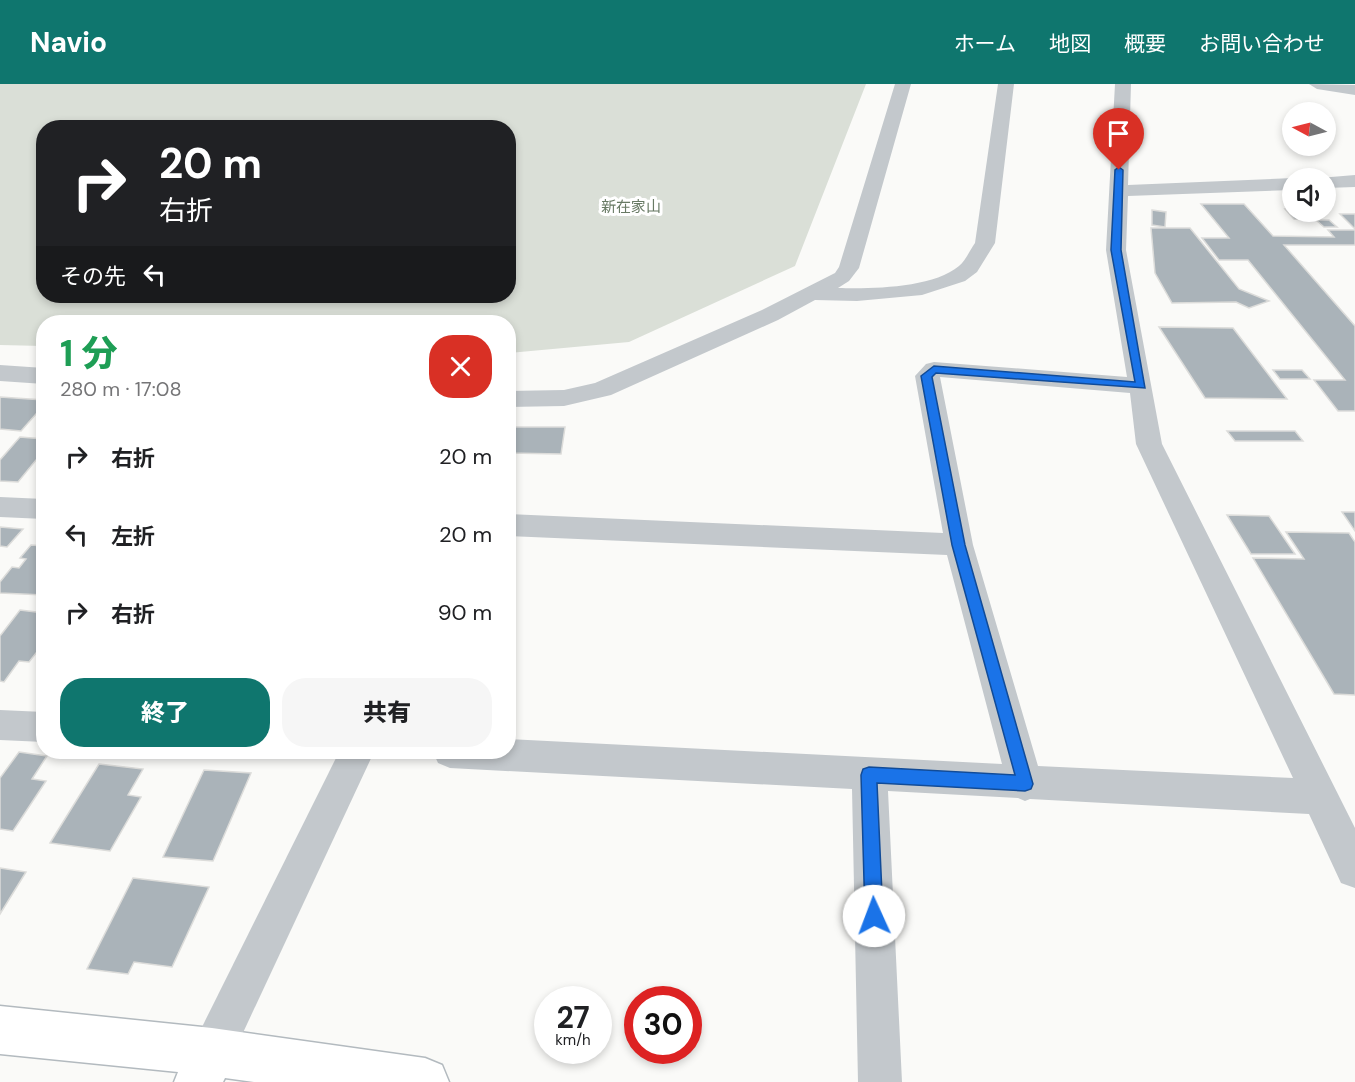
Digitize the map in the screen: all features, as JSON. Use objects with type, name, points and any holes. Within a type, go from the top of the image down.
[{"type":"street","points":[[516,399],[564,398],[602,389],[770,315],[842,278],[849,268],[903,84]]},
{"type":"street","points":[[812,293],[857,295],[922,289],[958,277],[970,268],[985,243],[1006,84]]},
{"type":"street","points":[[1123,84],[1116,250],[1142,386],[1149,444],[1355,869]]},
{"type":"street","points":[[1317,84],[1355,90]]},
{"type":"street","points":[[1336,182],[1355,181]]},
{"type":"street","points":[[1118,191],[1282,184]]},
{"type":"street","points":[[1025,784],[959,545],[927,376],[934,369],[1142,386]]},
{"type":"street","points":[[0,374],[36,376]]},
{"type":"street","points":[[0,507],[36,509]]},
{"type":"street","points":[[516,525],[959,545]]},
{"type":"street","points":[[0,725],[36,727]]},
{"type":"street","points":[[516,756],[1025,784],[1319,797]]},
{"type":"street","points":[[205,1067],[354,759]]},
{"type":"street","points":[[869,775],[880,1082]]},
{"type":"street","points":[[0,1030],[205,1067],[425,1082]]},
{"type":"green space","name":"新在家山","points":[[0,84],[866,84],[795,266],[629,342],[516,352],[516,315],[36,315],[36,346],[0,345]]},
{"type":"building","points":[[1201,204],[1244,204],[1273,236],[1334,237],[1328,230],[1355,230],[1355,245],[1284,245],[1355,326],[1355,411],[1338,411],[1314,380],[1345,380],[1248,260],[1219,260],[1202,238],[1229,238]]},
{"type":"building","points":[[1152,210],[1166,212],[1165,227],[1152,225]]},
{"type":"building","points":[[1340,214],[1355,214],[1355,229]]},
{"type":"building","points":[[1318,222],[1331,222],[1337,227],[1324,227]]},
{"type":"building","points":[[1151,228],[1190,228],[1239,289],[1269,301],[1249,308],[1236,302],[1172,303],[1155,273]]},
{"type":"building","points":[[1159,327],[1233,328],[1287,399],[1205,398]]},
{"type":"building","points":[[1273,370],[1302,370],[1310,379],[1280,379]]},
{"type":"building","points":[[0,397],[36,399],[36,414],[21,431],[0,429]]},
{"type":"building","points":[[516,427],[565,427],[561,454],[516,453]]},
{"type":"building","points":[[1227,431],[1295,431],[1303,441],[1235,441]]},
{"type":"building","points":[[20,437],[36,438],[36,460],[18,482],[0,481],[0,460]]},
{"type":"building","points":[[1342,512],[1355,512],[1355,531]]},
{"type":"building","points":[[1227,515],[1269,516],[1295,554],[1251,554]]},
{"type":"building","points":[[0,527],[23,529],[7,547],[0,546]]},
{"type":"building","points":[[1286,532],[1349,533],[1355,542],[1355,695],[1334,694],[1253,558],[1304,559]]},
{"type":"building","points":[[31,545],[36,545],[36,595],[0,593],[0,582],[12,567],[19,568],[26,559],[20,558]]},
{"type":"building","points":[[20,610],[36,612],[36,653],[29,662],[19,661],[4,682],[0,681],[0,636]]},
{"type":"building","points":[[19,752],[36,754],[36,759],[45,759],[32,779],[46,781],[13,831],[0,829],[0,778]]},
{"type":"building","points":[[99,764],[143,769],[128,795],[141,797],[110,851],[50,843]]},
{"type":"building","points":[[204,770],[251,773],[213,861],[163,857]]},
{"type":"building","points":[[0,868],[26,872],[0,914]]},
{"type":"building","points":[[133,878],[209,887],[172,967],[134,962],[128,974],[87,969]]},
{"type":"route","points":[[874,916],[869,775],[1025,784],[959,545],[927,376],[934,369],[1142,386],[1116,250],[1119,170]]}]
